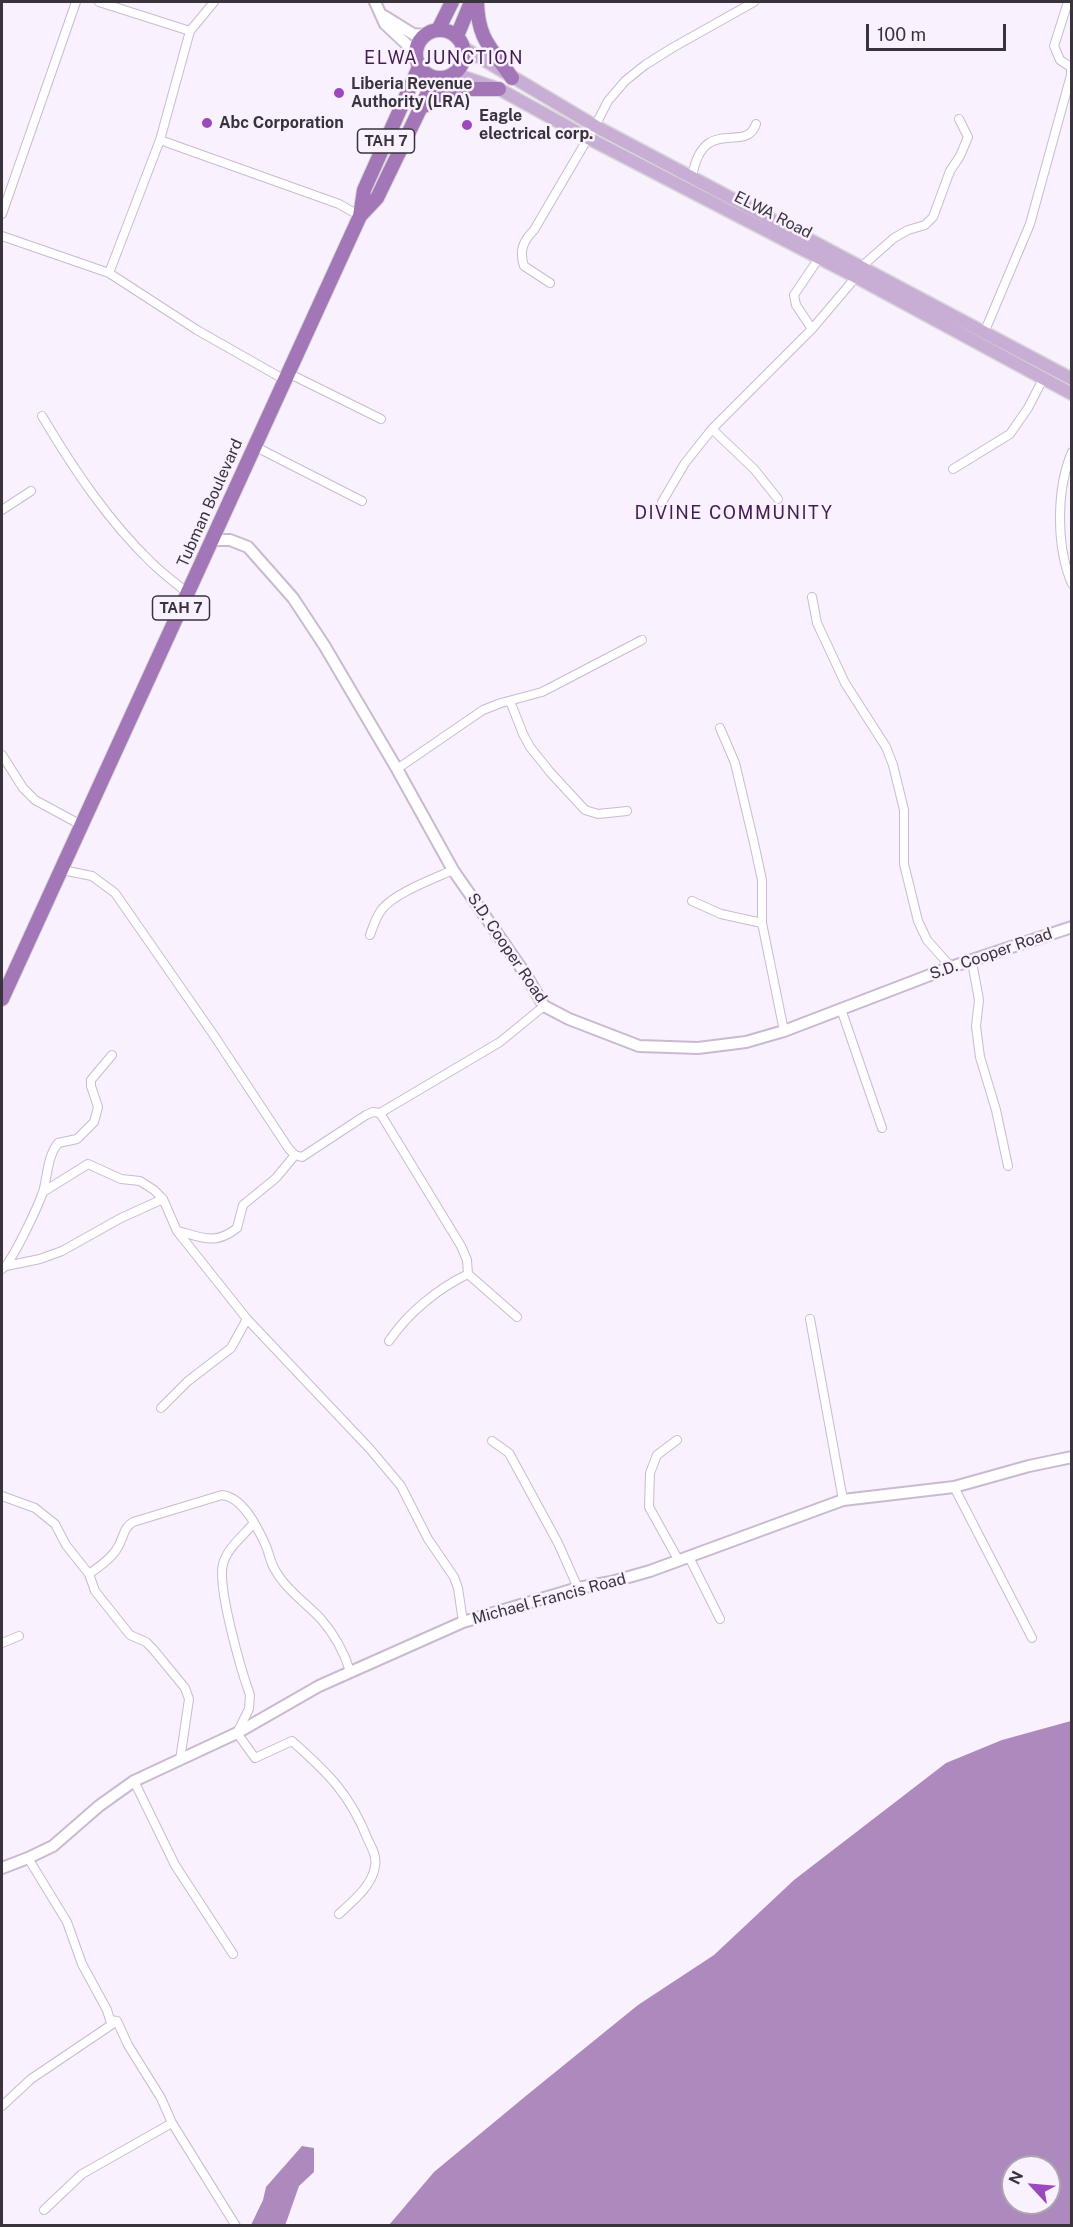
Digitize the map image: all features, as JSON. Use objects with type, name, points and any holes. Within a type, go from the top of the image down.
[{"type":"highway","points":[[452,2],[432,32],[420,40],[417,60],[429,76],[435,78],[455,74],[463,62],[461,42],[471,2]]},
{"type":"highway","points":[[477,2],[482,37],[512,78]]},
{"type":"highway","points":[[432,32],[452,32],[461,42]]},
{"type":"highway","name":"Tubman Boulevard","points":[[2,999],[360,216],[364,190],[417,60]]},
{"type":"highway","name":"Tubman Boulevard","points":[[360,216],[377,198],[435,78]]},
{"type":"highway","points":[[422,107],[460,89],[475,87],[499,89]]},
{"type":"main road","name":"ELWA Road","points":[[461,42],[512,78],[692,177],[1071,394]]},
{"type":"main road","name":"ELWA Road","points":[[455,74],[499,89],[819,258],[859,272],[984,333],[1071,379]]},
{"type":"street","points":[[2,214],[76,2]]},
{"type":"street","points":[[99,2],[190,31]]},
{"type":"street","points":[[110,273],[160,140],[190,31],[214,2]]},
{"type":"street","points":[[375,2],[385,24],[417,60]]},
{"type":"street","points":[[550,283],[524,266],[522,247],[596,126],[608,101],[645,65],[754,2]]},
{"type":"street","points":[[984,333],[1032,216],[1071,75],[1071,68],[1060,60],[1054,46],[1068,2]]},
{"type":"street","points":[[381,14],[413,34],[432,32]]},
{"type":"street","points":[[662,502],[685,463],[712,429],[812,329],[859,272],[894,238],[908,230],[925,225],[933,217],[950,171],[960,156],[968,137],[959,119]]},
{"type":"street","points":[[692,177],[695,163],[705,145],[716,139],[747,137],[754,131],[756,124]]},
{"type":"street","points":[[160,140],[339,204],[360,216]]},
{"type":"street","points":[[2,236],[110,273],[197,330],[286,376],[381,419]]},
{"type":"street","points":[[812,329],[796,305],[794,295],[819,258]]},
{"type":"street","points":[[953,469],[1010,434],[1029,408],[1043,379]]},
{"type":"street","points":[[42,416],[63,451],[117,525],[152,563],[187,592]]},
{"type":"street","points":[[712,429],[749,463],[778,499]]},
{"type":"street","points":[[254,446],[362,501]]},
{"type":"street","points":[[1071,452],[1060,501],[1062,545],[1071,584]]},
{"type":"street","points":[[2,510],[31,490]]},
{"type":"street","name":"S.D. Cooper Road","points":[[212,540],[230,540],[248,547],[293,597],[397,769],[453,870],[526,975],[544,1006],[569,1019],[639,1046],[698,1048],[746,1041],[784,1031],[951,968],[1071,927]]},
{"type":"street","points":[[812,597],[817,623],[846,683],[890,756],[904,810],[904,864],[918,921],[927,940],[951,968]]},
{"type":"street","points":[[397,769],[483,710],[542,692],[642,640]]},
{"type":"street","points":[[510,701],[530,747],[585,810],[598,814],[627,812]]},
{"type":"street","points":[[720,728],[735,763],[762,880],[762,922],[784,1031]]},
{"type":"street","points":[[2,755],[23,788],[35,800],[81,825]]},
{"type":"street","points":[[62,870],[92,876],[115,893],[295,1155],[303,1156],[366,1115],[373,1112],[380,1113],[500,1042],[544,1006]]},
{"type":"street","points":[[370,935],[377,916],[384,907],[400,896],[453,870]]},
{"type":"street","points":[[692,901],[721,914],[762,922]]},
{"type":"street","points":[[972,962],[979,1000],[976,1026],[980,1057],[996,1110],[1008,1166]]},
{"type":"street","points":[[841,1009],[882,1128]]},
{"type":"street","points":[[4,1268],[43,1192],[52,1151],[57,1143],[77,1139],[94,1122],[98,1107],[91,1080],[112,1055]]},
{"type":"street","points":[[380,1113],[461,1246],[467,1260],[468,1274],[517,1317]]},
{"type":"street","points":[[177,1231],[204,1239],[225,1238],[237,1228],[243,1205],[276,1178],[295,1155]]},
{"type":"street","points":[[43,1192],[88,1164],[121,1179],[140,1181],[163,1199],[177,1231],[247,1319],[370,1449],[401,1486],[428,1539],[454,1577],[463,1622]]},
{"type":"street","points":[[4,1268],[62,1251],[121,1218],[163,1199]]},
{"type":"street","points":[[389,1341],[399,1325],[429,1299],[448,1284],[468,1274]]},
{"type":"street","points":[[161,1408],[188,1380],[231,1348],[247,1319]]},
{"type":"street","points":[[810,1319],[843,1500]]},
{"type":"street","points":[[677,1440],[657,1455],[650,1473],[649,1507],[720,1619]]},
{"type":"street","points":[[492,1441],[509,1453],[558,1543],[578,1588]]},
{"type":"street","name":"Michael Francis Road","points":[[2,1868],[53,1846],[99,1806],[134,1781],[237,1733],[350,1671],[463,1622],[578,1588],[611,1582],[684,1559],[843,1500],[954,1487],[1071,1457]]},
{"type":"street","points":[[954,1487],[1032,1638]]},
{"type":"street","points":[[89,1574],[117,1549],[127,1526],[133,1522],[222,1495],[231,1496],[254,1523],[267,1547],[272,1566],[282,1582],[321,1619],[344,1653],[350,1671]]},
{"type":"street","points":[[2,1496],[35,1508],[56,1524],[66,1545],[89,1574],[95,1591],[130,1635],[146,1642],[185,1688],[189,1699],[180,1760]]},
{"type":"street","points":[[254,1523],[229,1551],[223,1563],[224,1599],[250,1695],[249,1709],[237,1733],[255,1758],[292,1741],[346,1795],[356,1811],[374,1852],[375,1866],[368,1882],[339,1914]]},
{"type":"street","points":[[2,1643],[19,1636]]},
{"type":"street","points":[[134,1781],[175,1865],[233,1954]]},
{"type":"street","points":[[28,1858],[68,1922],[82,1964],[110,2020],[117,2021]]},
{"type":"street","points":[[2,2106],[31,2079],[117,2021]]},
{"type":"street","points":[[117,2021],[172,2123],[236,2226]]},
{"type":"street","points":[[44,2210],[82,2174],[172,2123]]},
{"type":"shaded area","points":[[1071,1721],[1071,2225],[389,2225],[434,2172],[638,2005],[714,1955],[794,1880],[946,1763],[1002,1740]]},
{"type":"shaded area","points":[[302,2146],[314,2148],[314,2172],[299,2186],[285,2225],[251,2225],[263,2200],[266,2187]]},
{"type":"place","name":"Liberia Revenue Authority (LRA)","points":[[339,93]]},
{"type":"place","name":"Abc Corporation","points":[[207,123]]},
{"type":"place","name":"Eagle electrical corp.","points":[[467,125]]},
{"type":"district","name":"ELWA JUNCTION","points":[[444,58]]},
{"type":"district","name":"DIVINE COMMUNITY","points":[[734,513]]}]
